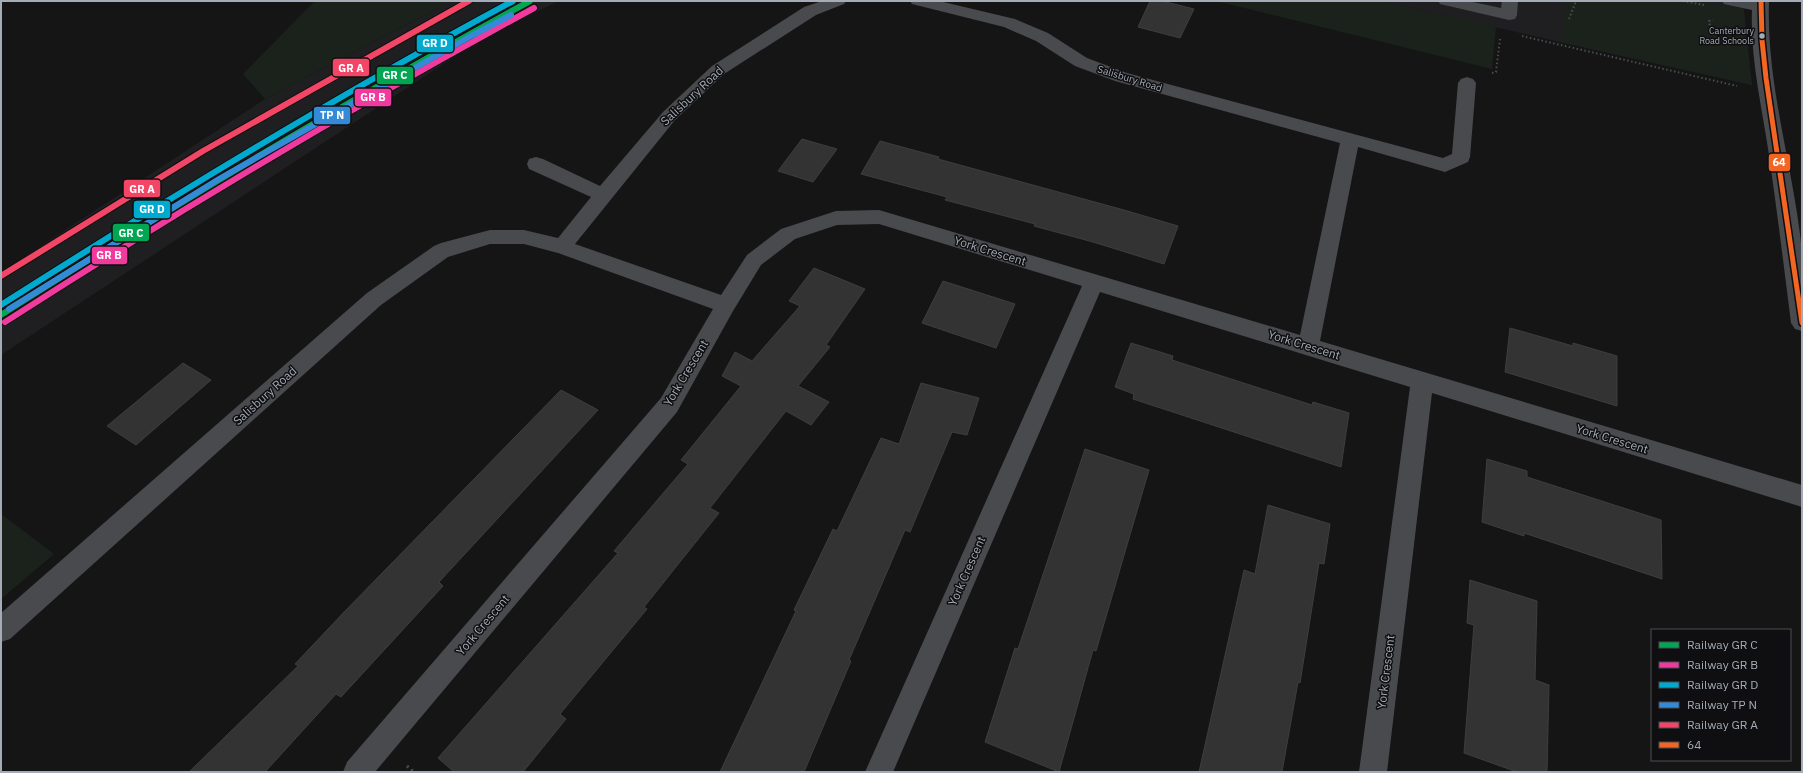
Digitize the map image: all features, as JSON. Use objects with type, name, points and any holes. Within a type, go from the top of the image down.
[{"type":"street","name":"Salisbury Road","points":[[562,247],[668,116],[718,70],[810,11],[838,1]]},
{"type":"street","name":"Salisbury Road","points":[[918,1],[1009,23],[1042,37],[1081,62],[1121,77],[1445,165],[1461,157],[1467,83]]},
{"type":"street","points":[[1446,1],[1509,15],[1510,1]]},
{"type":"street","points":[[1730,1],[1760,4],[1760,25],[1767,93],[1778,154],[1802,323]]},
{"type":"street","points":[[1308,347],[1350,139]]},
{"type":"street","points":[[536,164],[603,195]]},
{"type":"street","name":"York Crescent","points":[[357,772],[669,405],[754,260],[788,234],[836,218],[879,218],[1802,496]]},
{"type":"street","name":"Salisbury Road","points":[[1,630],[374,299],[441,251],[490,237],[524,237],[562,247],[726,306]]},
{"type":"street","name":"York Crescent","points":[[879,772],[1094,282]]},
{"type":"street","name":"York Crescent","points":[[1373,772],[1422,381]]},
{"type":"path","points":[[1569,18],[1576,1]]},
{"type":"path","points":[[1516,35],[1767,93]]},
{"type":"path","points":[[1467,83],[1496,72],[1500,38]]},
{"type":"shaded area","points":[[315,1],[451,1],[265,99],[243,74]]},
{"type":"shaded area","points":[[451,1],[559,1],[486,36],[1,355],[1,272],[265,99]]},
{"type":"shaded area","points":[[1216,1],[1381,1],[1496,27],[1492,69]]},
{"type":"shaded area","points":[[1381,1],[1743,1],[1752,85],[1560,42]]},
{"type":"shaded area","points":[[1567,1],[1704,1],[1743,9],[1752,85],[1560,42]]},
{"type":"shaded area","points":[[1,514],[54,554],[1,599]]},
{"type":"building","points":[[1150,1],[1162,1],[1194,9],[1180,38],[1138,27]]},
{"type":"building","points":[[802,139],[837,149],[813,182],[778,171]]},
{"type":"building","points":[[880,141],[939,157],[938,159],[1178,226],[1164,264],[1034,226],[1035,224],[945,200],[947,197],[861,174]]},
{"type":"building","points":[[814,268],[865,289],[826,345],[830,347],[798,386],[829,402],[811,425],[786,411],[710,508],[719,513],[644,607],[647,609],[560,714],[566,719],[523,772],[454,772],[438,758],[618,553],[614,551],[688,464],[681,460],[741,386],[722,376],[735,352],[752,361],[800,306],[789,301]]},
{"type":"building","points":[[943,281],[1015,304],[996,348],[922,323]]},
{"type":"building","points":[[1510,328],[1573,346],[1573,343],[1617,356],[1617,406],[1505,372]]},
{"type":"building","points":[[1131,343],[1173,356],[1172,360],[1312,405],[1313,402],[1349,413],[1341,467],[1133,399],[1134,394],[1115,387]]},
{"type":"building","points":[[183,363],[211,380],[136,445],[107,426]]},
{"type":"building","points":[[921,383],[979,398],[967,435],[952,432],[910,532],[905,530],[849,660],[851,661],[804,772],[720,772],[796,611],[794,610],[833,529],[837,531],[881,438],[899,444]]},
{"type":"building","points":[[561,390],[598,410],[439,582],[443,586],[341,697],[336,694],[265,772],[189,772],[298,666],[295,664],[346,610]]},
{"type":"building","points":[[1085,449],[1149,470],[1096,651],[1093,650],[1059,772],[985,742],[1015,648],[1018,649]]},
{"type":"building","points":[[1487,459],[1527,471],[1527,477],[1661,520],[1662,579],[1524,533],[1524,536],[1482,522]]},
{"type":"building","points":[[1268,505],[1330,524],[1324,564],[1319,563],[1300,683],[1298,682],[1282,772],[1199,772],[1244,570],[1255,574]]},
{"type":"building","points":[[1470,580],[1537,601],[1535,680],[1549,685],[1547,772],[1517,772],[1464,753],[1474,625],[1467,623]]},
{"type":"transit line","points":[[1,276],[203,151],[469,1]]},
{"type":"transit line","points":[[1,305],[190,186],[382,73],[513,1]]},
{"type":"transit line","points":[[1,315],[262,153],[395,75],[530,1]]},
{"type":"transit line","name":"64","points":[[1761,1],[1763,59],[1802,323]]},
{"type":"transit line","points":[[5,322],[135,239],[266,159],[399,82],[534,8]]},
{"type":"transit line","points":[[9,309],[219,179],[471,36],[511,15]]},
{"type":"place","name":"Canterbury Road Schools","points":[[1762,36]]}]
